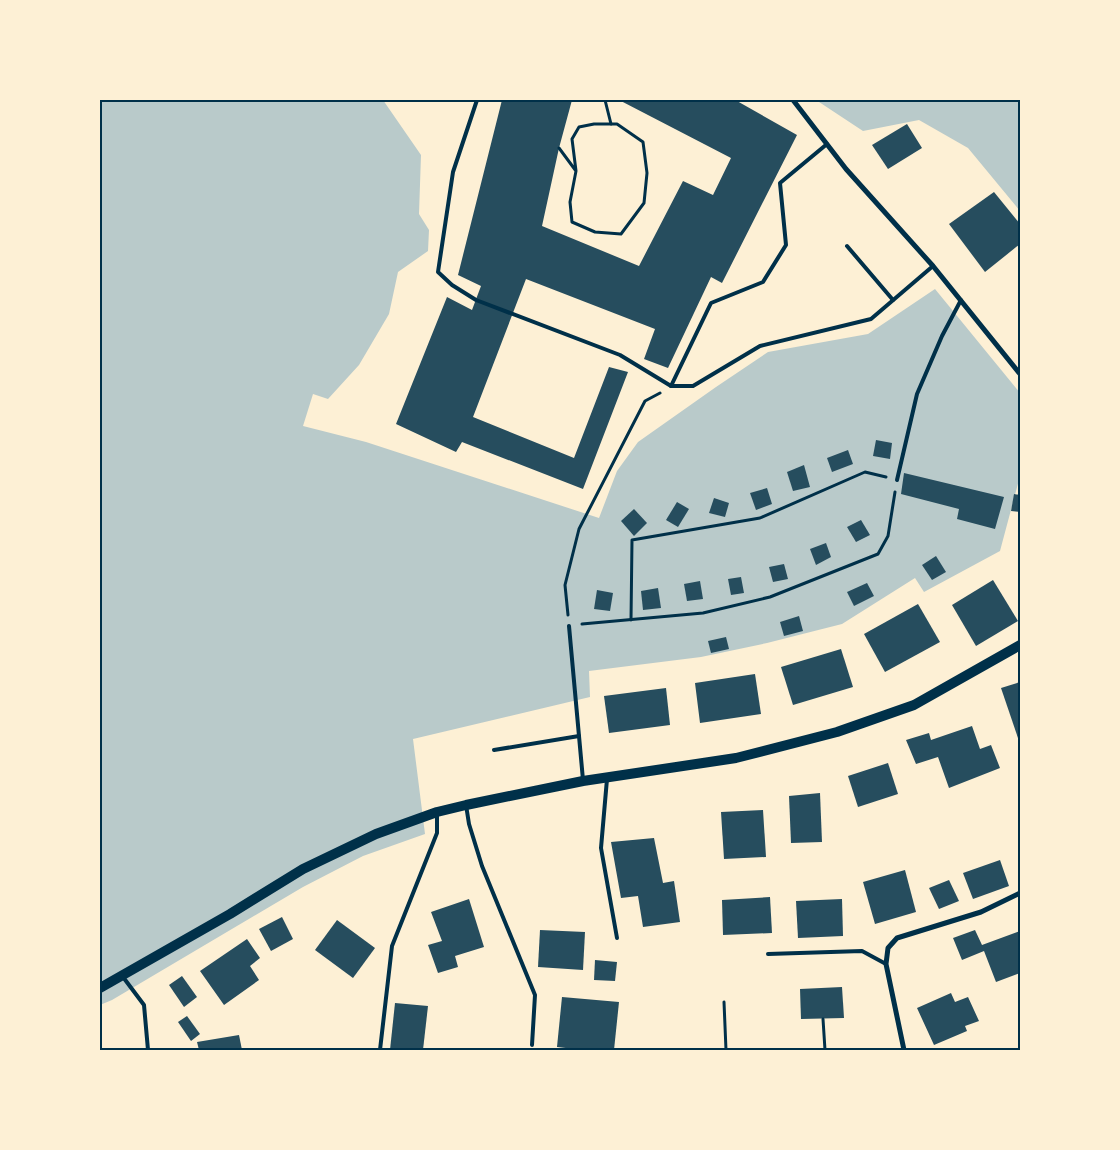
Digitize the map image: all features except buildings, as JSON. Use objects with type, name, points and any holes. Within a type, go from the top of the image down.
[{"type":"main road","points":[[100,988],[230,914],[303,869],[376,834],[437,812],[466,805],[583,781],[736,758],[837,732],[914,705],[1020,645]]},
{"type":"street","points":[[793,100],[846,169],[933,266],[1020,374]]},
{"type":"street","points":[[904,1050],[886,964],[888,948],[898,938],[981,912],[1020,893]]},
{"type":"lane","points":[[477,100],[453,172],[438,272],[476,300],[620,355],[671,386],[693,386],[760,346],[872,319],[933,266]]},
{"type":"lane","points":[[671,386],[710,303],[763,282],[786,246],[780,183],[827,144]]},
{"type":"lane","points":[[847,246],[893,300]]},
{"type":"lane","points":[[897,480],[917,394],[942,336],[961,300]]},
{"type":"lane","points":[[569,626],[583,781]]},
{"type":"lane","points":[[494,750],[579,736]]},
{"type":"lane","points":[[607,778],[601,848],[617,938]]},
{"type":"lane","points":[[466,805],[469,824],[482,866],[535,995],[532,1045]]},
{"type":"lane","points":[[380,1050],[392,946],[437,833],[437,812]]},
{"type":"lane","points":[[768,954],[862,952],[886,964]]},
{"type":"lane","points":[[122,976],[144,1006],[148,1050]]},
{"type":"path","points":[[605,100],[611,124]]},
{"type":"path","points":[[594,124],[617,124],[643,142],[647,173],[644,203],[621,234],[595,232],[572,222],[570,202],[576,171],[572,139],[579,127],[594,124]]},
{"type":"path","points":[[559,148],[576,171]]},
{"type":"path","points":[[631,620],[632,540],[760,518],[865,472],[897,480],[888,536],[878,554],[770,597],[703,613],[631,620],[569,626],[565,586],[579,529],[645,401],[671,386]]},
{"type":"path","points":[[724,1002],[726,1050]]},
{"type":"path","points":[[823,1019],[825,1050]]},
{"type":"shaded area","points":[[100,100],[383,100],[421,155],[419,214],[429,230],[428,251],[398,272],[389,314],[359,365],[328,399],[313,394],[303,426],[366,442],[599,518],[617,471],[638,442],[716,387],[768,352],[868,334],[935,289],[1020,393],[1020,476],[1000,551],[924,592],[915,578],[842,624],[701,657],[589,671],[590,697],[413,739],[425,834],[363,856],[303,887],[112,1000],[100,1005]]},
{"type":"shaded area","points":[[816,100],[1020,100],[1020,211],[968,148],[919,120],[863,131]]}]
